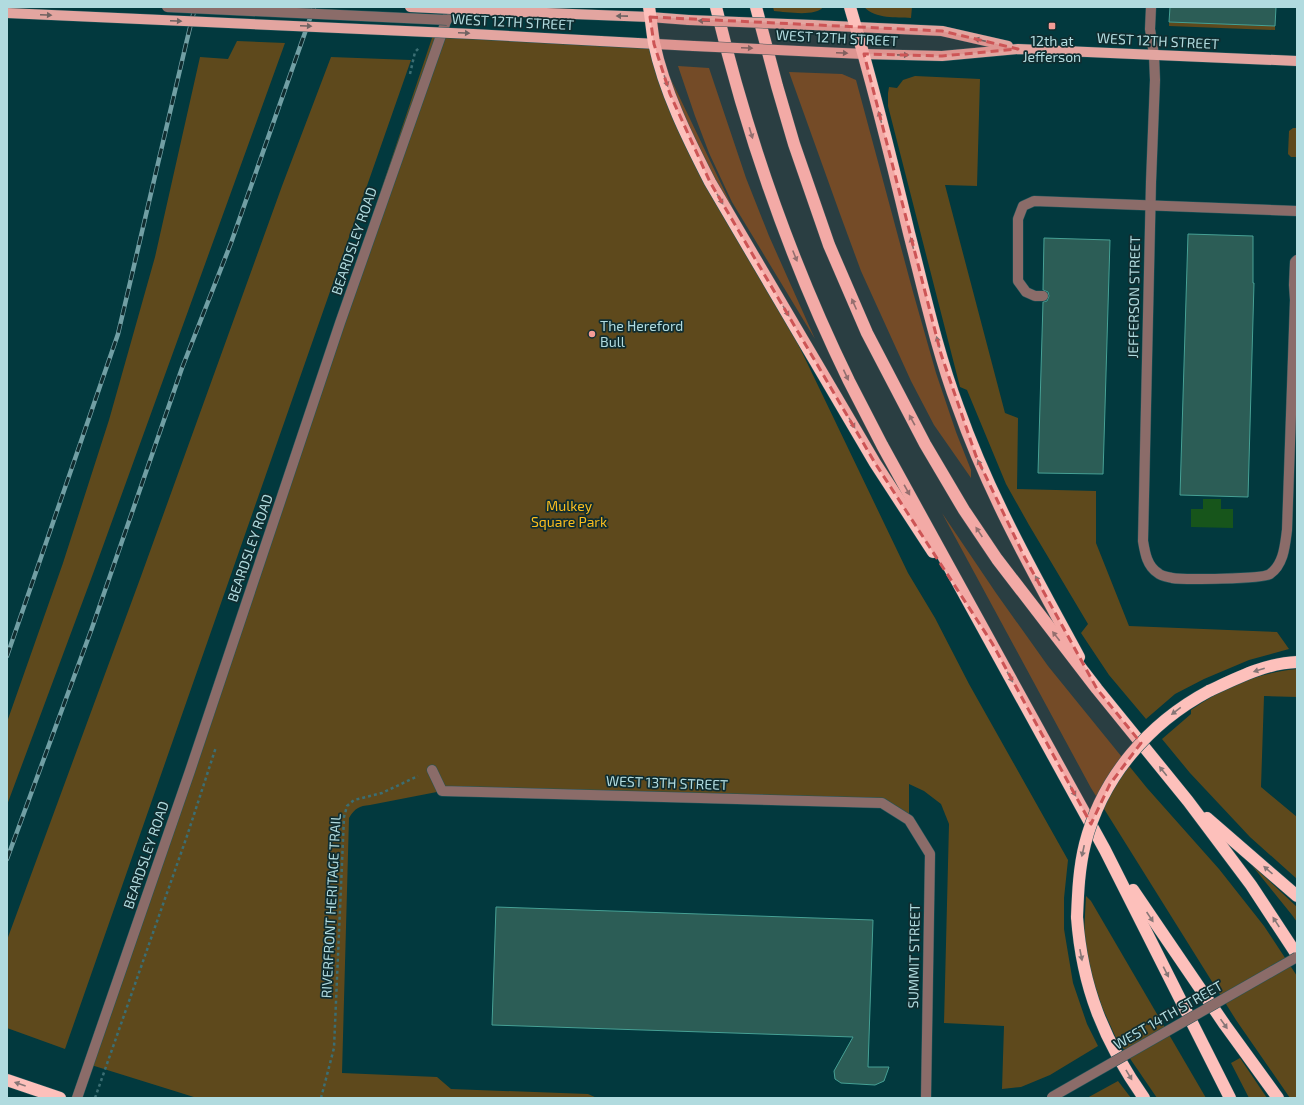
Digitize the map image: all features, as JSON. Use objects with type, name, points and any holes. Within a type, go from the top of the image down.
[{"type":"highway","points":[[716,7],[740,96],[763,170],[790,244],[819,314],[849,380],[882,445],[1105,850],[1230,1098]]},
{"type":"highway","points":[[756,7],[779,94],[813,201],[829,245],[867,333],[921,437],[964,510],[1006,571],[1097,689],[1188,801],[1251,885],[1297,956]]},
{"type":"highway","points":[[850,7],[864,54],[921,281],[957,406],[976,456],[1025,558],[1097,689]]},
{"type":"highway","points":[[650,12],[654,44],[670,94],[695,154],[710,182],[876,464],[992,643]]},
{"type":"highway","points":[[1144,1098],[1113,1049],[1097,1013],[1090,993],[1082,958],[1077,917],[1079,877],[1085,844],[1097,809],[1106,790],[1129,757],[1150,733],[1179,709],[1209,691],[1255,671],[1296,662]]},
{"type":"highway","points":[[1188,801],[1297,896]]},
{"type":"highway","points":[[1105,850],[1168,944],[1278,1098]]},
{"type":"highway","points":[[7,1080],[60,1098]]},
{"type":"main road","name":"WEST 12TH STREET","points":[[410,7],[602,16],[650,12],[689,20],[942,31],[1018,49]]},
{"type":"main road","name":"WEST 12TH STREET","points":[[7,13],[473,34],[864,54],[942,56],[1018,49],[1297,59]]},
{"type":"street","points":[[167,7],[447,20]]},
{"type":"street","name":"BEARDSLEY ROAD","points":[[77,1098],[190,771],[340,323],[451,7]]},
{"type":"street","name":"JEFFERSON STREET","points":[[1151,7],[1150,29],[1154,55],[1155,80],[1150,205],[1143,541],[1146,560],[1158,574],[1173,578],[1252,578],[1269,576],[1278,567],[1283,553],[1287,530],[1296,300],[1294,285],[1295,262],[1297,260]]},
{"type":"street","points":[[1043,296],[1035,296],[1026,292],[1018,281],[1018,219],[1023,206],[1034,201],[1297,211]]},
{"type":"street","name":"WEST 13TH STREET","points":[[432,770],[442,791],[882,803],[909,820]]},
{"type":"street","name":"SUMMIT STREET","points":[[909,820],[930,854],[926,1098]]},
{"type":"street","name":"WEST 14TH STREET","points":[[1051,1098],[1297,956]]},
{"type":"path","name":"RIVERFRONT HERITAGE TRAIL","points":[[321,1098],[334,1048],[344,817],[347,806],[354,800],[382,793],[432,770]]},
{"type":"highlighted area","points":[[650,17],[942,31],[1018,49],[942,56],[864,54],[941,354],[976,456],[1025,558],[1097,689],[1141,743],[1110,784],[1091,824],[992,643],[875,463],[710,182],[670,94],[654,44]]},
{"type":"green space","points":[[773,7],[823,7],[814,12],[800,13],[774,11]]},
{"type":"green space","points":[[864,7],[912,7],[911,18],[874,14]]},
{"type":"green space","points":[[1169,22],[1275,26],[1275,30],[1169,26]]},
{"type":"green space","name":"Mulkey Square Park","points":[[434,32],[654,44],[908,573],[935,618],[969,684],[1068,860],[1064,898],[1064,929],[1073,983],[1087,1024],[1098,1046],[1050,1075],[1021,1087],[1002,1089],[1004,1026],[944,1023],[949,824],[941,804],[924,791],[909,784],[909,820],[882,803],[442,791],[363,806],[355,810],[349,818],[342,1073],[437,1077],[451,1089],[588,1094],[597,1098],[197,1098],[88,1064]]},
{"type":"green space","points":[[237,41],[285,43],[94,571],[7,805],[7,722],[63,563],[109,420],[155,257],[200,57],[228,59]]},
{"type":"green space","points":[[331,57],[411,60],[65,1049],[7,1028],[7,940],[140,579],[282,186]]},
{"type":"green space","points":[[678,66],[709,68],[746,178],[769,236],[815,339],[732,202],[709,153]]},
{"type":"green space","points":[[789,72],[842,74],[856,80],[936,373],[956,432],[971,470],[971,478],[934,425],[911,381],[861,271]]},
{"type":"green space","points":[[915,76],[980,79],[977,186],[945,185],[1005,413],[1018,418],[1017,489],[1096,491],[1096,543],[1129,626],[1277,632],[1289,649],[1249,660],[1204,679],[1175,694],[1146,719],[1109,675],[1081,633],[1088,624],[1006,484],[967,390],[960,387],[888,106],[889,87],[897,88],[903,80]]},
{"type":"green space","points":[[1293,128],[1297,128],[1297,157],[1291,157],[1288,154],[1289,131]]},
{"type":"green space","points":[[942,513],[1048,666],[1147,788],[1219,869],[1264,926],[1297,976],[1297,1098],[1290,1098],[1236,1020],[1091,788]]},
{"type":"green space","points":[[1297,669],[1297,697],[1264,696],[1261,787],[1297,817],[1297,879],[1250,837],[1190,773],[1162,739],[1191,714],[1191,710],[1216,694],[1241,682],[1268,674]]},
{"type":"green space","points":[[1250,863],[1297,907],[1297,922],[1292,915]]},
{"type":"green space","points":[[1086,896],[1091,901],[1206,1098],[1157,1098],[1116,1038],[1102,1007],[1089,967],[1084,933]]},
{"type":"green space","points":[[1240,1058],[1267,1098],[1249,1098],[1231,1063]]},
{"type":"green space","points":[[1118,1081],[1131,1098],[1087,1098]]},
{"type":"shaded area","points":[[1203,499],[1221,499],[1221,509],[1233,509],[1233,528],[1191,527],[1191,509],[1203,509]]},
{"type":"building","points":[[1170,7],[1276,7],[1275,26],[1169,22]]},
{"type":"building","points":[[1188,234],[1253,236],[1254,283],[1248,497],[1180,495]]},
{"type":"building","points":[[1044,238],[1110,240],[1103,474],[1038,473],[1043,302],[1047,301],[1049,296],[1048,292],[1043,290]]},
{"type":"building","points":[[496,907],[873,920],[868,1067],[889,1067],[884,1081],[875,1085],[841,1083],[835,1079],[834,1071],[853,1037],[492,1025]]},
{"type":"railway","points":[[7,656],[118,334],[195,7]]},
{"type":"railway","points":[[7,859],[92,628],[182,368],[231,243],[314,7]]},
{"type":"place","name":"12th at Jefferson","points":[[1052,26]]},
{"type":"place","name":"The Hereford Bull","points":[[592,334]]}]
